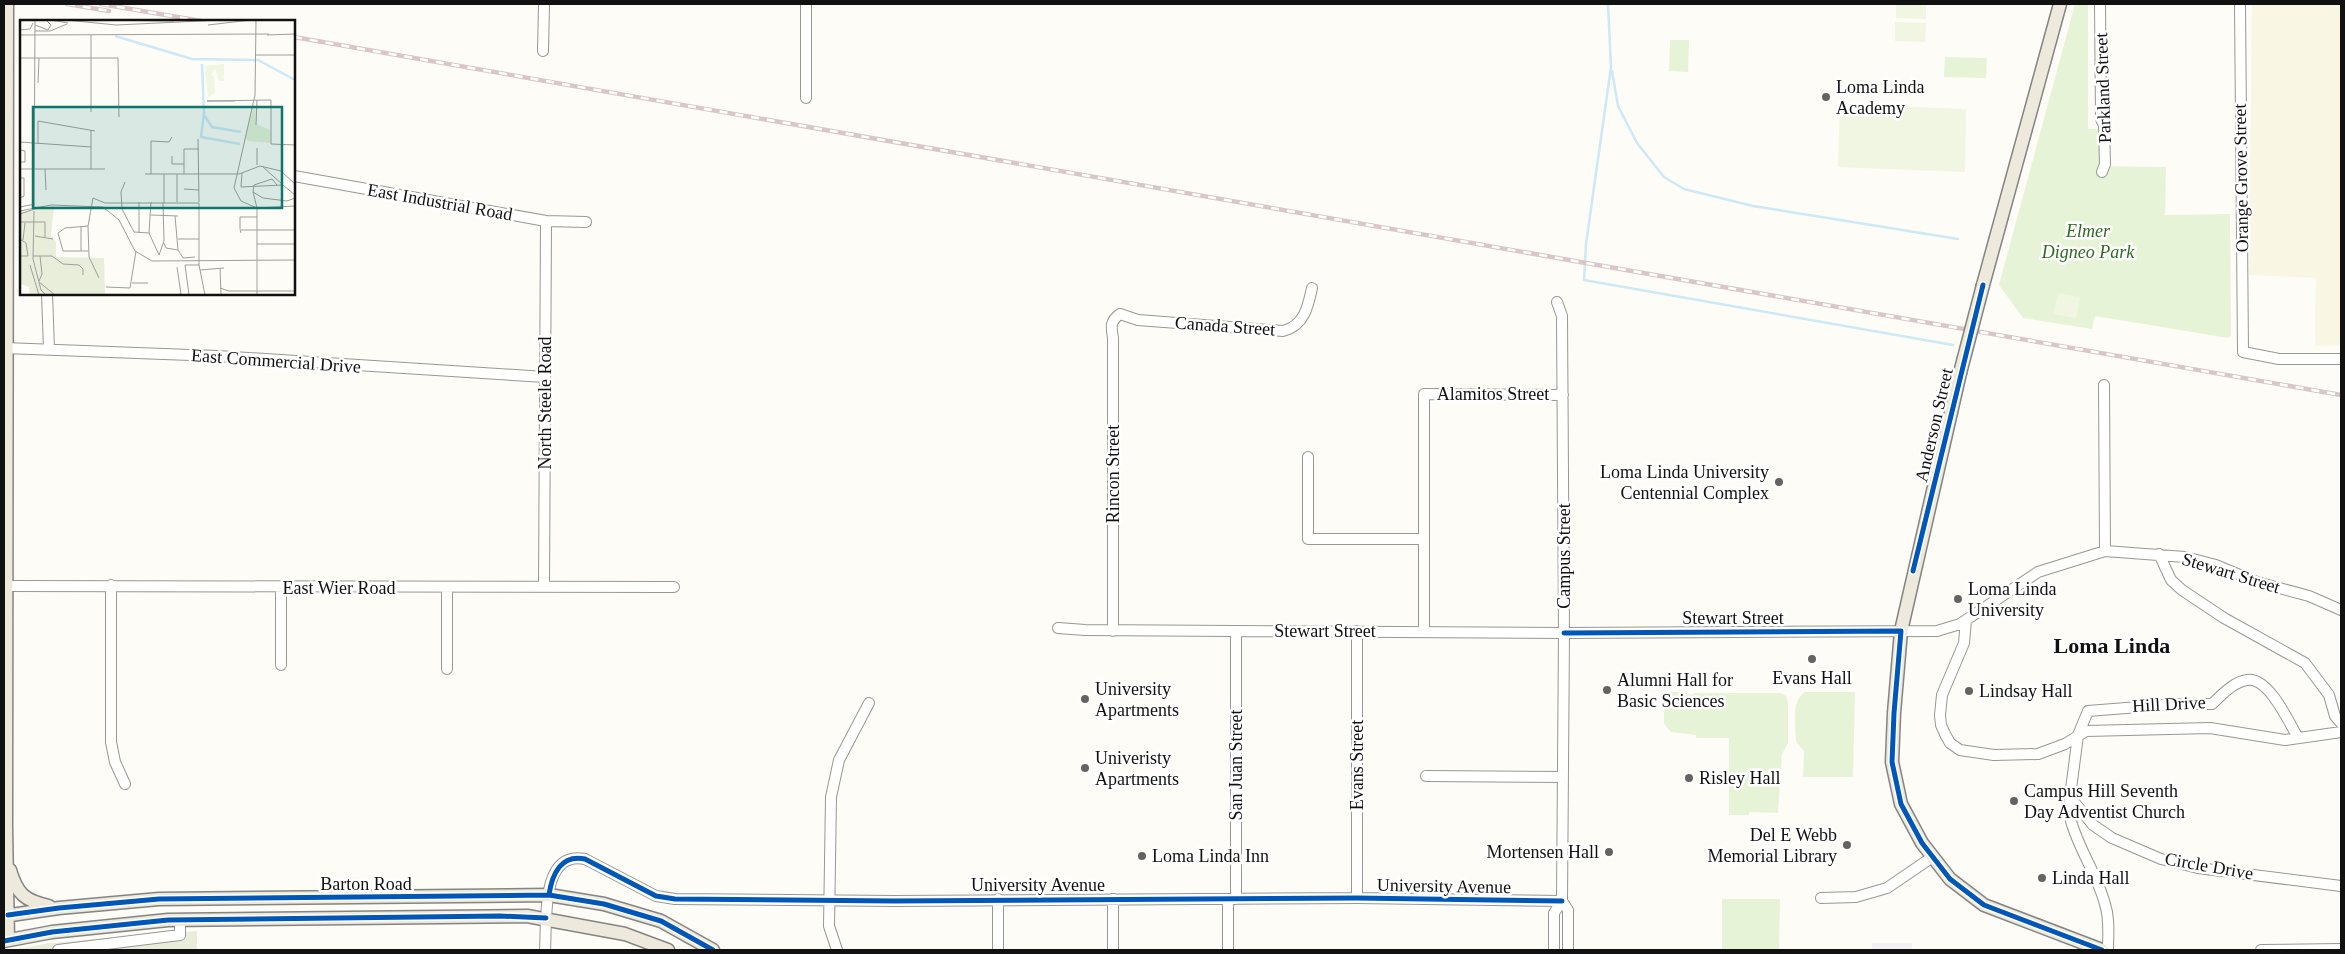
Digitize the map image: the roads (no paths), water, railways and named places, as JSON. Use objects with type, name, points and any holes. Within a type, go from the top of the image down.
[{"type":"main road","points":[[7,4],[5,348],[5,806],[7,944]]},
{"type":"main road","name":"Anderson Street","points":[[2060,4],[1960,373],[1901,631],[1892,762],[1901,804],[1932,858],[1955,884],[1984,905],[2102,950]]},
{"type":"main road","points":[[6,849],[11,873],[21,894],[33,903],[59,908]]},
{"type":"main road","name":"Barton Road","points":[[6,916],[59,908],[158,899],[549,895],[604,904],[661,920],[714,950]]},
{"type":"main road","name":"Barton Road","points":[[7,944],[61,931],[180,920],[500,916],[546,918],[626,934],[668,950]]},
{"type":"street","points":[[543,50],[544,4]]},
{"type":"street","points":[[806,4],[806,98]]},
{"type":"street","name":"Parkland Street","points":[[2100,4],[2101,120],[2104,125],[2105,164],[2102,172]]},
{"type":"street","name":"Orange Grove Street","points":[[2240,4],[2243,352],[2278,359],[2341,359]]},
{"type":"street","name":"East Industrial Road","points":[[295,176],[546,221],[586,222]]},
{"type":"street","name":"North Steele Road","points":[[544,586],[546,221]]},
{"type":"street","name":"Canada Street","points":[[1114,318],[1120,314],[1138,320],[1283,331],[1291,329],[1303,318],[1312,288]]},
{"type":"street","points":[[47,295],[49,349]]},
{"type":"street","name":"Campus Street","points":[[1554,950],[1554,913],[1562,901],[1564,633],[1562,316],[1557,302]]},
{"type":"street","name":"Rincon Street","points":[[1113,631],[1113,348],[1110,325],[1114,318]]},
{"type":"street","name":"East Commercial Drive","points":[[5,348],[217,356],[545,377]]},
{"type":"street","points":[[2104,385],[2105,550]]},
{"type":"street","name":"Alamitos Street","points":[[1424,539],[1424,394],[1562,395]]},
{"type":"street","points":[[1308,457],[1308,539],[1424,539],[1424,631]]},
{"type":"street","name":"Stewart Street","points":[[1058,628],[1113,631],[1564,633],[1937,631],[1966,620],[2038,572],[2105,550],[2185,557],[2216,565],[2257,582],[2309,596],[2341,610]]},
{"type":"street","points":[[2159,554],[2171,580],[2182,590],[2224,618],[2305,662],[2329,695],[2335,716],[2341,722]]},
{"type":"street","points":[[111,585],[111,742],[115,762],[125,784]]},
{"type":"street","name":"East Wier Road","points":[[5,586],[111,585],[282,588],[674,587]]},
{"type":"street","points":[[446,587],[446,669]]},
{"type":"street","points":[[281,665],[282,588]]},
{"type":"street","points":[[1966,620],[1964,643],[1940,704],[1941,725],[1955,748],[1974,754],[2038,754],[2065,744],[2086,731],[2210,728],[2285,740],[2341,732]]},
{"type":"street","name":"San Juan Street","points":[[1228,950],[1232,899],[1236,631]]},
{"type":"street","name":"Evans Street","points":[[1357,898],[1358,631]]},
{"type":"street","name":"Hill Drive","points":[[2078,735],[2088,711],[2177,704],[2212,704],[2231,687],[2249,679],[2259,681],[2270,692],[2298,738]]},
{"type":"street","points":[[837,950],[829,926],[830,798],[839,760],[869,703]]},
{"type":"street","points":[[2078,735],[2070,797],[2070,819],[2083,854],[2091,865],[2105,903],[2108,914],[2108,950]]},
{"type":"street","points":[[1426,776],[1563,777]]},
{"type":"street","name":"Circle Drive","points":[[2070,797],[2093,825],[2112,838],[2161,859],[2198,868],[2341,886]]},
{"type":"street","name":"University Avenue","points":[[549,895],[556,869],[564,861],[575,857],[585,859],[656,896],[675,900],[1357,898],[1562,901]]},
{"type":"street","points":[[1821,898],[1856,897],[1887,888],[1932,858]]},
{"type":"street","points":[[545,950],[549,895]]},
{"type":"street","points":[[998,899],[998,950]]},
{"type":"street","points":[[1113,899],[1113,950]]},
{"type":"street","name":"Campus Street","points":[[1562,901],[1568,910],[1568,950]]},
{"type":"street","points":[[58,950],[180,935],[180,920]]},
{"type":"street","points":[[2261,950],[2341,949]]},
{"type":"waterway","points":[[1608,4],[1611,67],[1586,244],[1584,280],[1953,345]]},
{"type":"waterway","points":[[1612,71],[1618,106],[1637,143],[1664,177],[1684,189],[1753,206],[1958,239]]},
{"type":"railway","points":[[67,4],[109,11]]},
{"type":"railway","points":[[101,4],[195,20]]},
{"type":"railway","points":[[295,37],[2341,395]]},
{"type":"place","name":"Loma Linda Academy","points":[[1826,97]]},
{"type":"place","name":"Loma Linda University Centennial Complex","points":[[1779,482]]},
{"type":"place","name":"Loma Linda University","points":[[1958,599]]},
{"type":"place","name":"Evans Hall","points":[[1812,659]]},
{"type":"place","name":"Alumni Hall for Basic Sciences","points":[[1607,690]]},
{"type":"place","name":"Lindsay Hall","points":[[1969,691]]},
{"type":"place","name":"University Apartments","points":[[1085,699]]},
{"type":"place","name":"Univeristy Apartments","points":[[1085,768]]},
{"type":"place","name":"Risley Hall","points":[[1689,778]]},
{"type":"place","name":"Campus Hill Seventh Day Adventist Church","points":[[2014,801]]},
{"type":"place","name":"Del E Webb Memorial Library","points":[[1847,845]]},
{"type":"place","name":"Mortensen Hall","points":[[1609,852]]},
{"type":"place","name":"Loma Linda Inn","points":[[1142,856]]},
{"type":"place","name":"Linda Hall","points":[[2042,878]]},
{"type":"district","name":"Loma Linda","points":[[2112,645]]},
{"type":"park label","name":"Elmer Digneo Park","points":[[2088,241]]}]
